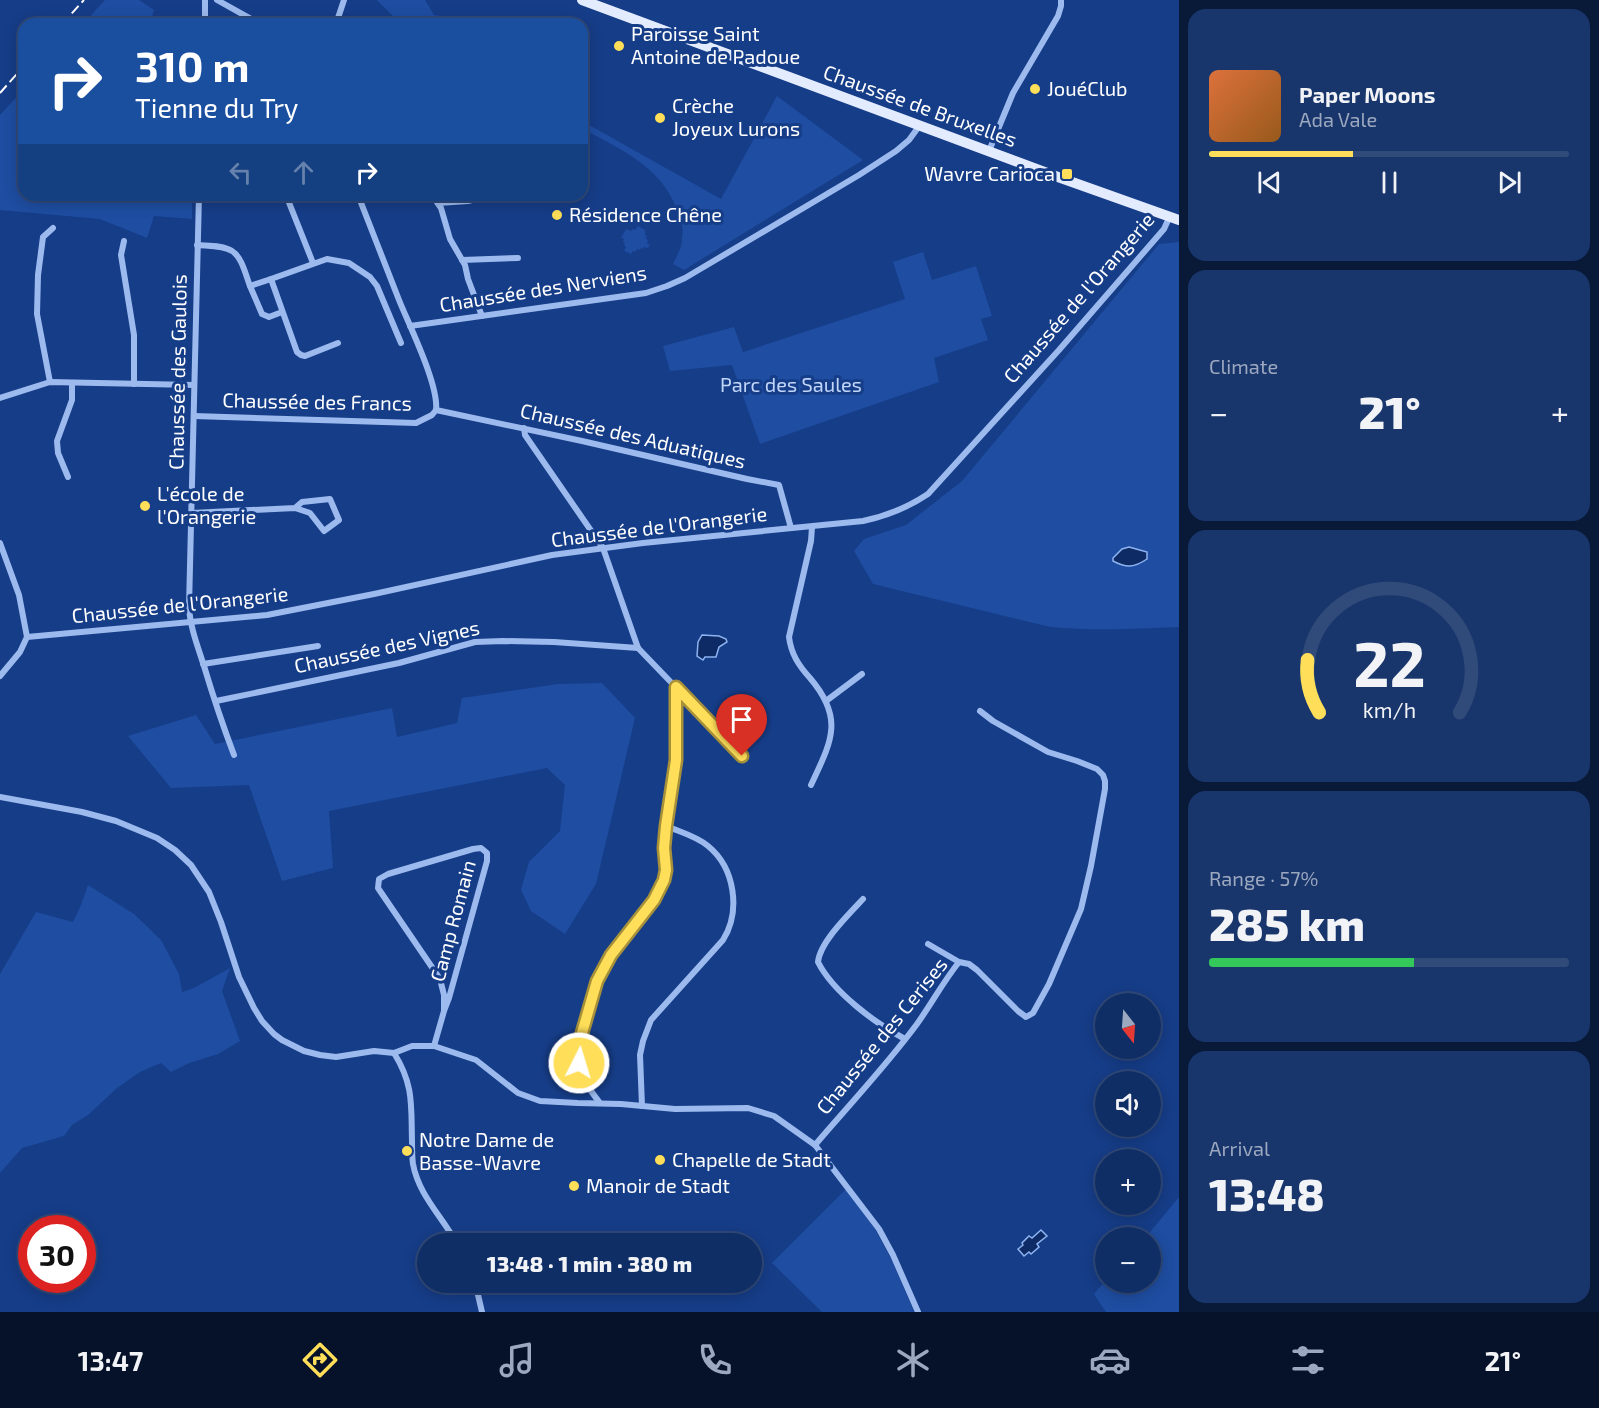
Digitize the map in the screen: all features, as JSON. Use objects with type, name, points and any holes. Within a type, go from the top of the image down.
[{"type":"main road","name":"Chaussée de Bruxelles","points":[[582,0],[1174,219]]},
{"type":"street","points":[[205,0],[205,18]]},
{"type":"street","points":[[217,0],[249,18]]},
{"type":"street","points":[[338,18],[344,0]]},
{"type":"street","points":[[989,151],[1013,93],[1058,16],[1061,0]]},
{"type":"street","name":"Chaussée des Nerviens","points":[[410,326],[635,295],[667,286],[685,278],[859,175],[896,151],[909,140],[920,125]]},
{"type":"street","name":"Chaussée des Gaulois","points":[[199,201],[189,607],[203,664],[234,755]]},
{"type":"street","points":[[288,201],[313,263]]},
{"type":"street","points":[[360,201],[435,394],[436,410]]},
{"type":"street","points":[[468,201],[438,203],[446,220],[450,239],[462,260],[482,316]]},
{"type":"street","name":"Chaussée de l'Orangerie","points":[[27,637],[255,617],[552,555],[880,518],[910,506],[928,494],[1174,219]]},
{"type":"street","points":[[50,382],[37,314],[37,295],[43,237],[53,228]]},
{"type":"street","points":[[124,241],[121,255],[134,335],[134,384]]},
{"type":"street","points":[[197,245],[233,251],[262,314],[269,317],[282,312]]},
{"type":"street","points":[[462,260],[518,258]]},
{"type":"street","points":[[250,286],[327,259],[349,263],[370,277],[377,286],[401,343]]},
{"type":"street","points":[[271,279],[297,352],[306,356],[338,343]]},
{"type":"street","points":[[385,303],[398,297]]},
{"type":"street","points":[[392,320],[406,315]]},
{"type":"street","points":[[0,398],[50,382],[194,385]]},
{"type":"street","points":[[68,477],[58,453],[57,441],[72,400],[72,383]]},
{"type":"street","name":"Chaussée des Francs","points":[[194,416],[416,423],[432,415],[436,410]]},
{"type":"street","name":"Chaussée des Aduatiques","points":[[436,410],[747,479],[779,484],[791,528]]},
{"type":"street","points":[[524,428],[525,435],[603,548],[638,648],[742,756]]},
{"type":"street","points":[[191,513],[295,508],[310,513],[324,531],[339,520],[330,499],[302,501],[295,508]]},
{"type":"street","points":[[811,785],[829,746],[831,718],[826,701],[819,689],[796,660],[790,644],[790,629],[811,541],[812,527]]},
{"type":"street","points":[[0,543],[19,595],[27,637],[20,652],[0,676]]},
{"type":"street","name":"Chaussée des Vignes","points":[[216,701],[399,663],[475,642],[554,642],[638,648]]},
{"type":"street","points":[[203,664],[318,646]]},
{"type":"street","points":[[826,701],[862,674]]},
{"type":"street","points":[[600,1103],[584,1079],[580,1068],[579,1058],[584,1025],[594,989],[602,971],[663,885],[666,870],[664,848],[666,826],[676,760],[676,687]]},
{"type":"street","name":"Chaussée des Cerises","points":[[815,1145],[918,1023],[959,962],[973,966],[1026,1017],[1033,1013],[1049,984],[1081,909],[1105,789],[1103,775],[1097,769],[1077,760],[1048,752],[993,721],[980,711]]},
{"type":"street","points":[[0,797],[107,818],[132,827],[168,845],[183,856],[203,882],[221,922],[236,970],[262,1021],[274,1034],[304,1051],[336,1057],[374,1051],[394,1053],[412,1046],[434,1046],[476,1060],[504,1083],[525,1096],[547,1102],[600,1103],[675,1109],[739,1107],[774,1116],[815,1145],[879,1229],[918,1312]]},
{"type":"street","points":[[642,1106],[640,1055],[651,1020],[723,940],[729,930],[733,912],[733,894],[729,877],[718,856],[701,841],[666,826]]},
{"type":"street","name":"Camp Romain","points":[[434,1046],[488,861],[488,853],[481,848],[388,874],[379,879],[378,888],[440,979],[444,995],[444,1011]]},
{"type":"street","points":[[863,899],[824,945],[818,962],[849,1000],[878,1023],[905,1038]]},
{"type":"street","points":[[928,944],[959,962]]},
{"type":"street","points":[[394,1053],[402,1065],[411,1095],[413,1163],[419,1186],[450,1233]]},
{"type":"street","points":[[478,1293],[482,1312]]},
{"type":"green space","points":[[105,0],[139,0],[154,10],[152,18],[88,18]]},
{"type":"green space","points":[[377,0],[425,0],[434,15],[456,18],[394,18]]},
{"type":"green space","points":[[18,96],[18,201],[192,201],[192,219],[154,216],[147,238],[100,219],[0,210],[0,115]]},
{"type":"green space","points":[[777,96],[863,160],[684,270],[673,264],[681,245],[682,230],[671,196],[650,170],[632,156],[588,133],[588,124],[721,199]]},
{"type":"green space","points":[[638,226],[645,230],[647,243],[650,245],[648,248],[637,249],[631,254],[624,251],[626,247],[624,239],[621,238],[626,229],[635,230]]},
{"type":"green space","points":[[1179,242],[1179,627],[1098,629],[1050,627],[873,584],[854,551],[864,539],[906,525],[962,481],[1159,244]]},
{"type":"green space","name":"Parc des Saules","points":[[923,252],[932,280],[976,266],[992,316],[981,319],[988,340],[934,358],[939,382],[760,444],[732,365],[670,371],[663,346],[734,327],[743,352],[905,299],[893,262]]},
{"type":"green space","points":[[602,683],[635,718],[596,884],[565,934],[531,911],[521,890],[529,862],[560,831],[565,785],[547,768],[329,811],[333,868],[282,881],[249,785],[171,788],[128,736],[196,715],[215,744],[392,708],[397,737],[457,723],[462,698],[558,684]]},
{"type":"green space","points":[[88,885],[134,914],[161,940],[179,974],[182,992],[230,968],[222,991],[240,1041],[218,1054],[189,1063],[171,1072],[161,1063],[140,1072],[117,1088],[88,1115],[72,1125],[64,1136],[22,1148],[0,1173],[0,974],[36,912],[73,922]]},
{"type":"green space","points":[[846,1189],[875,1229],[893,1263],[914,1312],[822,1312],[772,1263]]},
{"type":"green space","points":[[1179,1197],[1179,1312],[1106,1312],[1095,1293],[1161,1293],[1161,1227],[1154,1227]]},
{"type":"shaded area","points":[[1129,547],[1147,552],[1147,559],[1130,566],[1113,561],[1122,549]]},
{"type":"shaded area","points":[[702,635],[719,636],[726,639],[727,642],[719,647],[716,657],[705,657],[703,660],[697,656],[698,642]]},
{"type":"shaded area","points":[[1041,1230],[1047,1236],[1037,1244],[1039,1247],[1031,1254],[1029,1252],[1024,1256],[1018,1249],[1029,1236],[1032,1238]]},
{"type":"railway","points":[[68,18],[84,0]]},
{"type":"railway","points":[[0,93],[18,73]]},
{"type":"place","name":"Paroisse Saint Antoine de Padoue","points":[[619,46]]},
{"type":"place","name":"JouéClub","points":[[1035,89]]},
{"type":"place","name":"Crèche Joyeux Lurons","points":[[660,118]]},
{"type":"place","name":"Wavre Carioca","points":[[1067,174]]},
{"type":"place","name":"Résidence Chêne","points":[[557,215]]},
{"type":"place","name":"L'école de l'Orangerie","points":[[145,506]]},
{"type":"place","name":"Notre Dame de Basse-Wavre","points":[[407,1151]]},
{"type":"place","name":"Chapelle de Stadt","points":[[660,1160]]},
{"type":"place","name":"Manoir de Stadt","points":[[574,1186]]},
{"type":"route","points":[[579,1063],[582,1033],[597,981],[611,955],[663,885],[666,870],[664,839],[676,760],[676,687],[742,756]]}]
